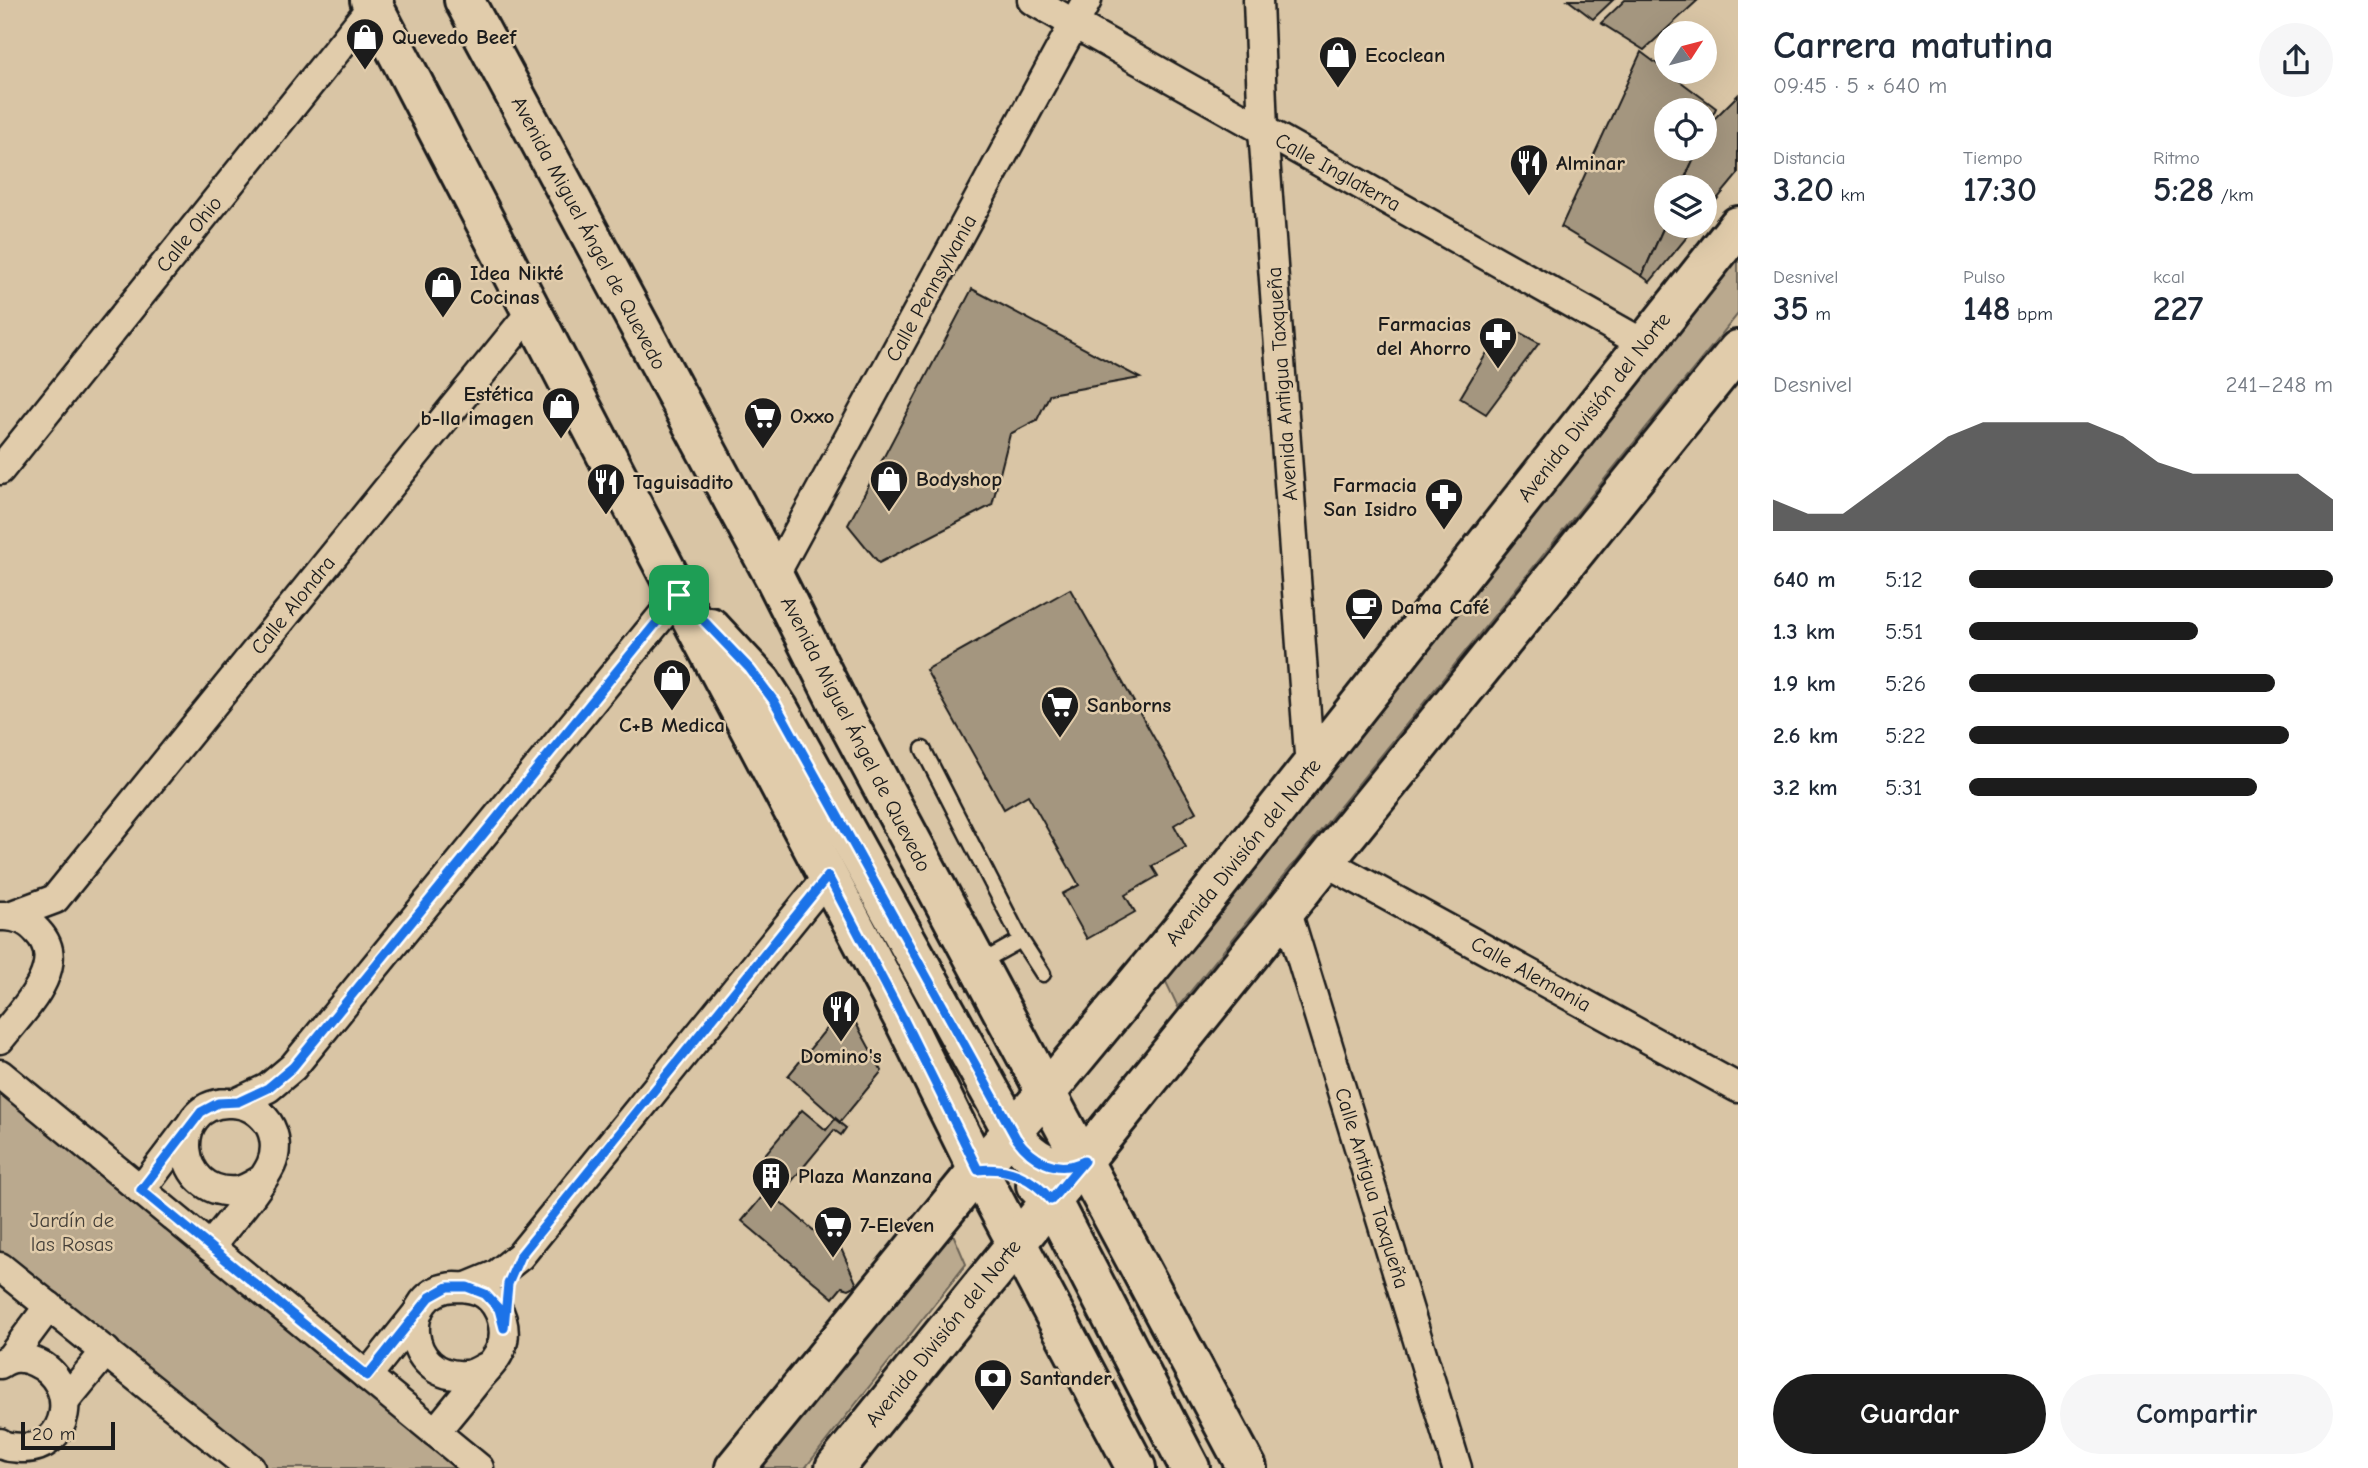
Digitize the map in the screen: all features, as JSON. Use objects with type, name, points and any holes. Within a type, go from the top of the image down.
[{"type":"main road","name":"Avenida Miguel Ángel de Quevedo","points":[[464,0],[774,576],[977,965],[1247,1468]]},
{"type":"main road","points":[[374,2],[531,312],[903,1018],[978,1170],[1136,1468]]},
{"type":"main road","name":"Avenida División del Norte","points":[[735,1468],[978,1170],[1046,1093],[1182,929],[1738,226]]},
{"type":"main road","name":"Avenida División del Norte","points":[[835,1468],[1324,861],[1733,364]]},
{"type":"main road","points":[[679,595],[750,669],[774,701],[1024,1149],[1040,1161],[1067,1167],[1084,1161]]},
{"type":"main road","points":[[978,1170],[1003,1170],[1021,1176],[1038,1186],[1051,1200],[1190,1468]]},
{"type":"street","name":"Calle Inglaterra","points":[[1032,0],[1081,12],[1263,130],[1644,344]]},
{"type":"street","name":"Avenida Antigua Taxqueña","points":[[1258,0],[1263,130],[1310,768]]},
{"type":"street","name":"Calle Ohio","points":[[0,470],[374,2]]},
{"type":"street","name":"Calle Pennsylvania","points":[[774,576],[1081,12]]},
{"type":"street","name":"Calle Alondra","points":[[55,899],[531,312]]},
{"type":"street","points":[[141,1190],[201,1112],[218,1103],[238,1102],[268,1088],[293,1067],[679,595]]},
{"type":"street","name":"Calle Alemania","points":[[1324,861],[1738,1088]]},
{"type":"street","points":[[467,1287],[496,1275],[520,1256],[828,876]]},
{"type":"street","points":[[0,1039],[46,977],[55,899],[6,915]]},
{"type":"street","name":"Calle Antigua Taxqueña","points":[[1286,908],[1457,1468]]},
{"type":"street","points":[[6,915],[30,923],[44,938],[49,957]]},
{"type":"street","points":[[0,1004],[13,1005],[35,993]]},
{"type":"street","points":[[210,1247],[272,1164],[281,1096],[293,1067]]},
{"type":"street","points":[[0,1074],[479,1468]]},
{"type":"street","points":[[238,1102],[256,1110],[263,1117],[269,1125],[275,1144]]},
{"type":"street","points":[[188,1128],[185,1152],[194,1175],[214,1189],[239,1191],[261,1180]]},
{"type":"street","points":[[436,1432],[501,1348],[508,1284],[520,1256]]},
{"type":"street","points":[[0,1267],[250,1468]]},
{"type":"street","points":[[367,1376],[430,1297],[448,1287],[467,1287],[485,1294],[499,1309],[504,1328]]},
{"type":"street","points":[[6,1360],[49,1306]]},
{"type":"street","points":[[418,1312],[414,1336],[424,1360],[444,1374],[468,1376],[490,1365]]},
{"type":"street","points":[[65,1401],[106,1350]]},
{"type":"street","points":[[0,1454],[30,1449],[49,1440],[62,1422],[65,1401],[60,1382],[47,1367],[28,1359],[6,1360]]},
{"type":"street","points":[[0,1443],[5,1447],[30,1449]]},
{"type":"lane","points":[[923,749],[1021,940],[1043,974]]},
{"type":"lane","points":[[977,965],[1021,940]]},
{"type":"green space","points":[[1738,252],[1738,314],[1178,1007],[1164,978]]},
{"type":"green space","name":"Jardín de las Rosas","points":[[0,1088],[456,1468],[262,1468],[0,1258]]},
{"type":"green space","points":[[950,1227],[966,1264],[805,1468],[760,1468]]},
{"type":"building","points":[[1568,0],[1613,0],[1593,19]]},
{"type":"building","points":[[1625,0],[1698,0],[1675,21],[1654,21],[1654,41],[1644,50],[1601,23]]},
{"type":"building","points":[[1641,52],[1654,62],[1654,84],[1684,84],[1703,98],[1654,98],[1654,161],[1693,161],[1686,175],[1654,175],[1654,238],[1659,238],[1642,276],[1561,227]]},
{"type":"building","points":[[1738,95],[1738,174],[1717,199],[1717,175],[1686,175],[1693,161],[1717,161],[1717,116]]},
{"type":"building","points":[[1659,238],[1686,238],[1650,282],[1642,276]]},
{"type":"building","points":[[972,289],[1140,378],[1050,394],[1037,420],[1010,434],[992,505],[879,563],[848,525]]},
{"type":"building","name":"Farmacias del Ahorro","points":[[1504,324],[1539,343],[1486,414],[1460,398]]},
{"type":"building","name":"Sanborns","points":[[1070,589],[1196,812],[1174,825],[1186,847],[1152,866],[1158,876],[1125,895],[1135,912],[1087,939],[1062,894],[1079,885],[1028,795],[1004,809],[926,670]]},
{"type":"building","name":"Domino's","points":[[839,1013],[852,1016],[882,1071],[840,1122],[788,1076]]},
{"type":"building","name":"Plaza Manzana","points":[[802,1110],[826,1130],[835,1119],[846,1128],[841,1135],[834,1130],[777,1199],[820,1236],[833,1230],[857,1285],[849,1289],[842,1287],[833,1298],[742,1221],[772,1185],[753,1169]]},
{"type":"place","name":"Quevedo Beef","points":[[365,71]]},
{"type":"place","name":"Ecoclean","points":[[1338,89]]},
{"type":"place","name":"Alminar","points":[[1529,197]]},
{"type":"place","name":"Idea Nikté Cocinas","points":[[443,319]]},
{"type":"place","name":"Farmacias del Ahorro","points":[[1498,370]]},
{"type":"place","name":"Estética b-lla imagen","points":[[561,440]]},
{"type":"place","name":"Oxxo","points":[[763,450]]},
{"type":"place","name":"Bodyshop","points":[[889,513]]},
{"type":"place","name":"Taguisadito","points":[[606,516]]},
{"type":"place","name":"Farmacia San Isidro","points":[[1444,531]]},
{"type":"place","name":"Dama Café","points":[[1364,641]]},
{"type":"place","name":"C+B Medica","points":[[672,712]]},
{"type":"place","name":"Sanborns","points":[[1060,739]]},
{"type":"place","name":"Domino's","points":[[841,1043]]},
{"type":"place","name":"Plaza Manzana","points":[[771,1210]]},
{"type":"place","name":"7-Eleven","points":[[833,1259]]},
{"type":"place","name":"Santander","points":[[993,1412]]},
{"type":"route","points":[[679,595],[750,669],[774,701],[1016,1138],[1031,1156],[1040,1161],[1067,1167],[1084,1161],[1051,1200],[1027,1178],[1003,1170],[978,1170],[903,1018],[828,876],[520,1256],[508,1284],[504,1328],[499,1309],[485,1294],[467,1287],[448,1287],[430,1297],[367,1376],[141,1190],[201,1112],[218,1103],[238,1102],[268,1088],[293,1067],[679,595]]}]
